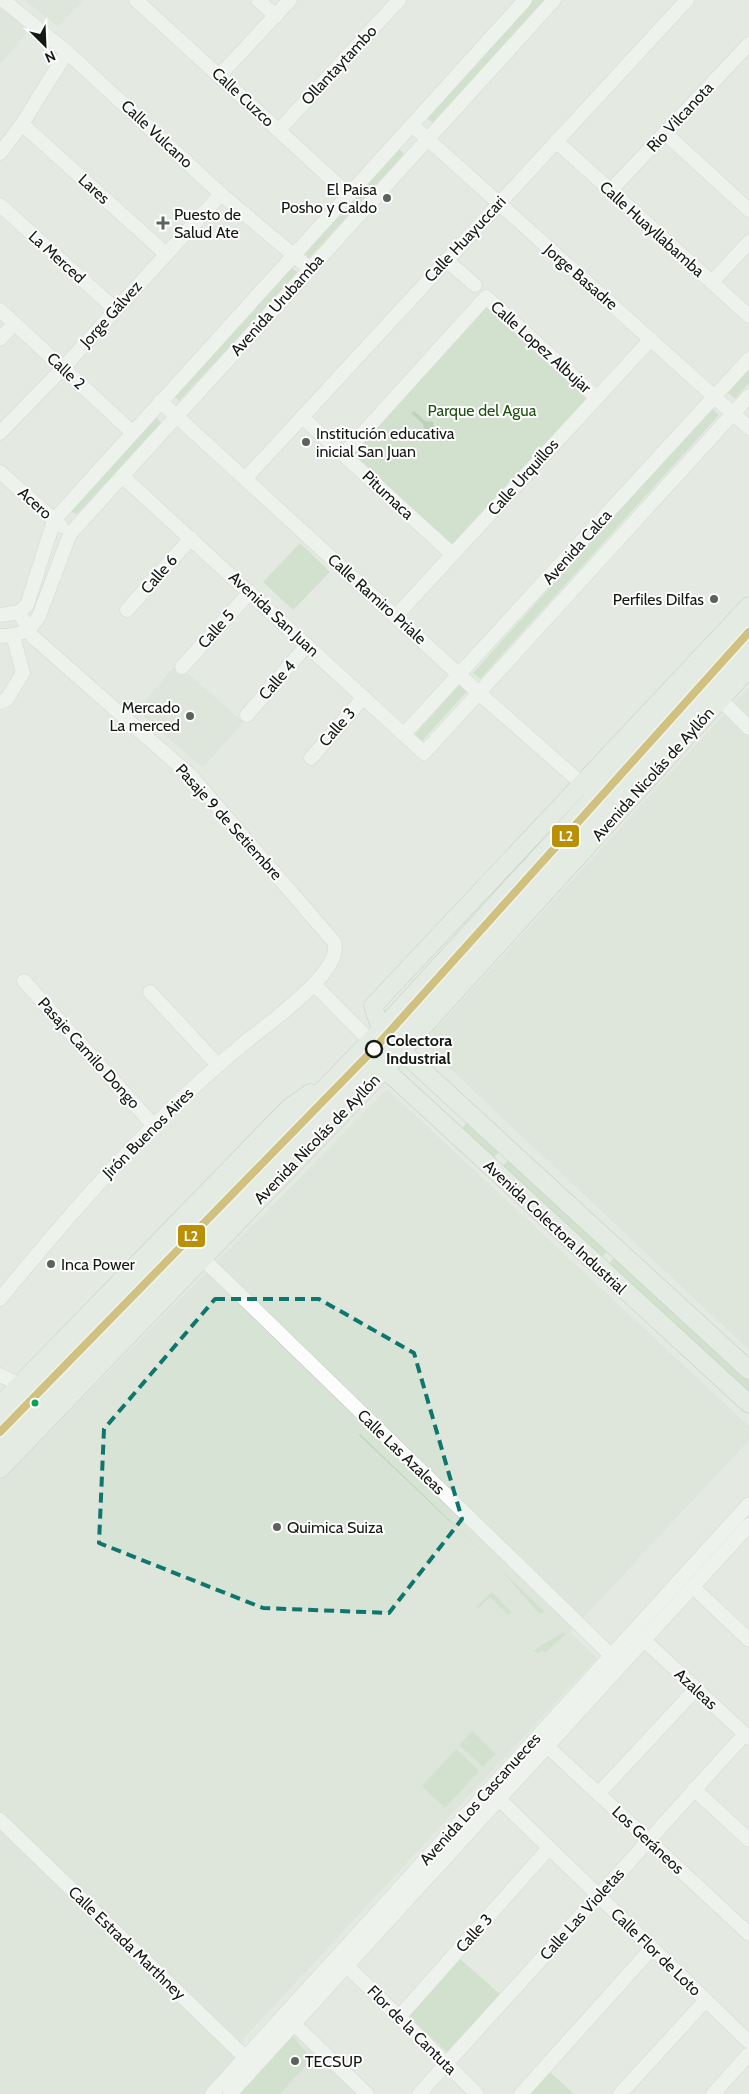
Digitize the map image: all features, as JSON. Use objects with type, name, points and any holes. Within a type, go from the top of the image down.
[{"type":"main road","name":"Avenida Nicolás de Ayllón","points":[[466,949],[705,686],[749,606]]},
{"type":"main road","name":"Avenida Nicolás de Ayllón","points":[[0,1448],[381,1049],[705,686],[749,624]]},
{"type":"main road","name":"Avenida Nicolás de Ayllón","points":[[381,1049],[374,1006],[582,783],[749,651]]},
{"type":"main road","name":"Avenida Nicolás de Ayllón","points":[[0,1469],[192,1248],[328,1085],[381,1049],[596,796],[705,686],[749,668]]},
{"type":"main road","name":"Avenida Colectora Industrial","points":[[381,1049],[513,1152],[749,1370]]},
{"type":"main road","name":"Avenida Colectora Industrial","points":[[381,1049],[495,1172],[749,1404]]},
{"type":"main road","points":[[0,1405],[25,1387],[289,1108],[303,1096],[328,1085]]},
{"type":"main road","points":[[495,1172],[513,1152]]},
{"type":"main road","name":"Avenida Nicolás de Ayllón","points":[[0,1423],[25,1387],[192,1248]]},
{"type":"main road","points":[[601,1268],[620,1250]]},
{"type":"street","name":"Calle Vulcano","points":[[3,0],[67,52],[221,194],[310,269]]},
{"type":"street","name":"Calle Cuzco","points":[[136,0],[349,195]]},
{"type":"street","points":[[258,0],[276,16]]},
{"type":"street","points":[[220,75],[290,0]]},
{"type":"street","name":"Ollantaytambo","points":[[279,130],[399,0]]},
{"type":"street","name":"Avenida Urubamba","points":[[19,612],[30,601],[54,520],[525,0]]},
{"type":"street","name":"Avenida Urubamba","points":[[29,628],[39,616],[70,534],[554,0]]},
{"type":"street","name":"Calle Huayuccari","points":[[245,479],[687,0]]},
{"type":"street","name":"Rio Vilcanota","points":[[610,191],[749,44]]},
{"type":"street","points":[[0,152],[22,124],[67,52]]},
{"type":"street","name":"Lares","points":[[22,124],[166,254]]},
{"type":"street","name":"Jorge Basadre","points":[[412,126],[749,428]]},
{"type":"street","points":[[665,133],[749,210]]},
{"type":"street","name":"Calle Huayllabamba","points":[[556,142],[749,316]]},
{"type":"street","name":"Jorge Gálvez","points":[[0,433],[63,368],[221,194]]},
{"type":"street","name":"La Merced","points":[[0,205],[115,309]]},
{"type":"street","points":[[712,282],[749,242]]},
{"type":"street","points":[[446,260],[475,285]]},
{"type":"street","name":"Calle Lopez Albujar","points":[[344,454],[486,297],[596,397]]},
{"type":"street","name":"Calle 2","points":[[0,310],[132,432]]},
{"type":"street","points":[[0,339],[14,324]]},
{"type":"street","name":"Calle Urquillos","points":[[396,616],[651,339]]},
{"type":"street","name":"Avenida Calca","points":[[404,734],[749,359]]},
{"type":"street","name":"Avenida Calca","points":[[424,753],[480,694],[749,396]]},
{"type":"street","name":"Calle Ramiro Priale","points":[[160,401],[480,694],[596,796]]},
{"type":"street","name":"Pitumaca","points":[[302,417],[452,554]]},
{"type":"street","name":"Acero","points":[[0,472],[70,534]]},
{"type":"street","name":"Avenida San Juan","points":[[122,476],[424,753]]},
{"type":"street","name":"Calle 6","points":[[127,610],[190,538]]},
{"type":"street","name":"Calle 5","points":[[182,667],[250,592]]},
{"type":"street","points":[[0,614],[19,612]]},
{"type":"street","name":"Pasaje 9 de Setiembre","points":[[19,612],[37,640],[192,777],[334,942],[336,954],[314,984]]},
{"type":"street","points":[[0,702],[6,700],[23,672],[6,636],[29,628]]},
{"type":"street","name":"Calle 4","points":[[246,715],[307,645]]},
{"type":"street","points":[[705,686],[749,728]]},
{"type":"street","name":"Calle 3","points":[[311,758],[364,697]]},
{"type":"street","name":"Pasaje Camilo Dongo","points":[[24,981],[154,1126]]},
{"type":"street","points":[[314,984],[381,1049]]},
{"type":"street","name":"Jirón Buenos Aires","points":[[0,1299],[78,1204],[154,1126],[218,1064],[298,1000],[314,984]]},
{"type":"street","points":[[150,992],[218,1064]]},
{"type":"street","name":"Calle Las Azaleas","points":[[192,1248],[616,1661]]},
{"type":"street","points":[[0,1375],[47,1399]]},
{"type":"street","name":"Avenida Los Cascanueces","points":[[212,2094],[294,2024],[499,1799],[547,1746],[749,1504]]},
{"type":"street","name":"Avenida Los Cascanueces","points":[[230,2094],[250,2062],[616,1661],[644,1640],[746,1533]]},
{"type":"street","points":[[693,1587],[749,1640]]},
{"type":"street","name":"Azaleas","points":[[644,1640],[747,1736]]},
{"type":"street","points":[[598,1794],[696,1689]]},
{"type":"street","name":"Calle Las Violetas","points":[[418,2094],[694,1789],[747,1736]]},
{"type":"street","name":"Los Geráneos","points":[[547,1746],[749,1934]]},
{"type":"street","points":[[694,1789],[749,1840]]},
{"type":"street","name":"Calle Flor de Loto","points":[[499,1799],[749,2042]]},
{"type":"street","name":"Calle Estrada Marthney","points":[[0,1820],[250,2062]]},
{"type":"street","name":"Calle 3","points":[[399,2017],[550,1848]]},
{"type":"street","points":[[522,2094],[652,1948]]},
{"type":"street","name":"Flor de la Cantuta","points":[[347,1966],[477,2094]]},
{"type":"street","points":[[620,2094],[706,2000]]},
{"type":"street","points":[[294,2024],[367,2094]]},
{"type":"street","points":[[713,2094],[749,2054]]},
{"type":"highlighted area","points":[[215,1299],[319,1299],[414,1353],[462,1519],[389,1613],[263,1608],[99,1543],[104,1429]]},
{"type":"shaded area","points":[[25,0],[84,0],[58,27]]},
{"type":"shaded area","points":[[0,5],[30,29],[0,64]]},
{"type":"shaded area","points":[[414,411],[425,421],[433,422],[434,429],[443,437],[440,440],[431,432],[425,431],[423,424],[411,413]]},
{"type":"shaded area","name":"Mercado La merced","points":[[177,664],[243,722],[203,768],[136,710]]},
{"type":"shaded area","points":[[749,687],[749,1350],[423,1043]]},
{"type":"shaded area","points":[[387,1089],[749,1426],[749,1440],[570,1632],[597,1658],[244,2038],[233,2062],[204,2094],[0,2094],[0,1482]]},
{"type":"shaded area","name":"TECSUP","points":[[293,2029],[360,2094],[235,2094]]},
{"type":"green space","points":[[532,0],[545,0],[433,123],[425,116]]},
{"type":"green space","points":[[398,148],[404,154],[309,258],[303,252]]},
{"type":"green space","points":[[289,265],[298,273],[179,401],[174,396]]},
{"type":"green space","name":"Parque del Agua","points":[[482,300],[592,399],[455,546],[344,451]]},
{"type":"green space","points":[[749,366],[749,383],[735,399],[726,391]]},
{"type":"green space","points":[[712,408],[719,415],[480,679],[473,673]]},
{"type":"green space","points":[[153,417],[157,417],[161,423],[77,514],[72,512],[70,509]]},
{"type":"green space","points":[[300,543],[330,572],[293,610],[263,582]]},
{"type":"green space","points":[[461,683],[468,690],[422,741],[415,734]]},
{"type":"green space","points":[[469,1119],[501,1150],[494,1157],[462,1129]]},
{"type":"green space","points":[[509,1159],[609,1249],[602,1257],[503,1166]]},
{"type":"green space","points":[[614,1257],[749,1377],[749,1395],[609,1265]]},
{"type":"green space","points":[[360,1434],[545,1612],[539,1614],[502,1571]]},
{"type":"green space","points":[[492,1592],[511,1612],[508,1615],[490,1597],[478,1609],[476,1607]]},
{"type":"green space","points":[[563,1632],[566,1634],[545,1653],[542,1650],[538,1654],[534,1651],[541,1645]]},
{"type":"green space","points":[[472,1731],[496,1754],[483,1767],[459,1745]]},
{"type":"green space","points":[[456,1749],[479,1771],[445,1808],[422,1786]]},
{"type":"green space","points":[[459,1958],[501,1995],[447,2052],[408,2016]]},
{"type":"green space","points":[[292,2035],[307,2053],[307,2064],[280,2094],[239,2094]]},
{"type":"green space","points":[[549,2071],[574,2094],[527,2094]]},
{"type":"transit line","name":"L2","points":[[0,1432],[374,1049],[749,632]]},
{"type":"place","name":"El Paisa Posho y Caldo","points":[[387,198]]},
{"type":"place","name":"Puesto de Salud Ate","points":[[163,223]]},
{"type":"place","name":"Institución educativa inicial San Juan","points":[[306,442]]},
{"type":"place","name":"Perfiles Dilfas","points":[[714,599]]},
{"type":"place","name":"Mercado La merced","points":[[190,716]]},
{"type":"place","name":"Colectora Industrial","points":[[374,1049]]},
{"type":"place","name":"Inca Power","points":[[51,1264]]},
{"type":"place","name":"Quimica Suiza","points":[[277,1527]]},
{"type":"place","name":"TECSUP","points":[[295,2061]]}]
